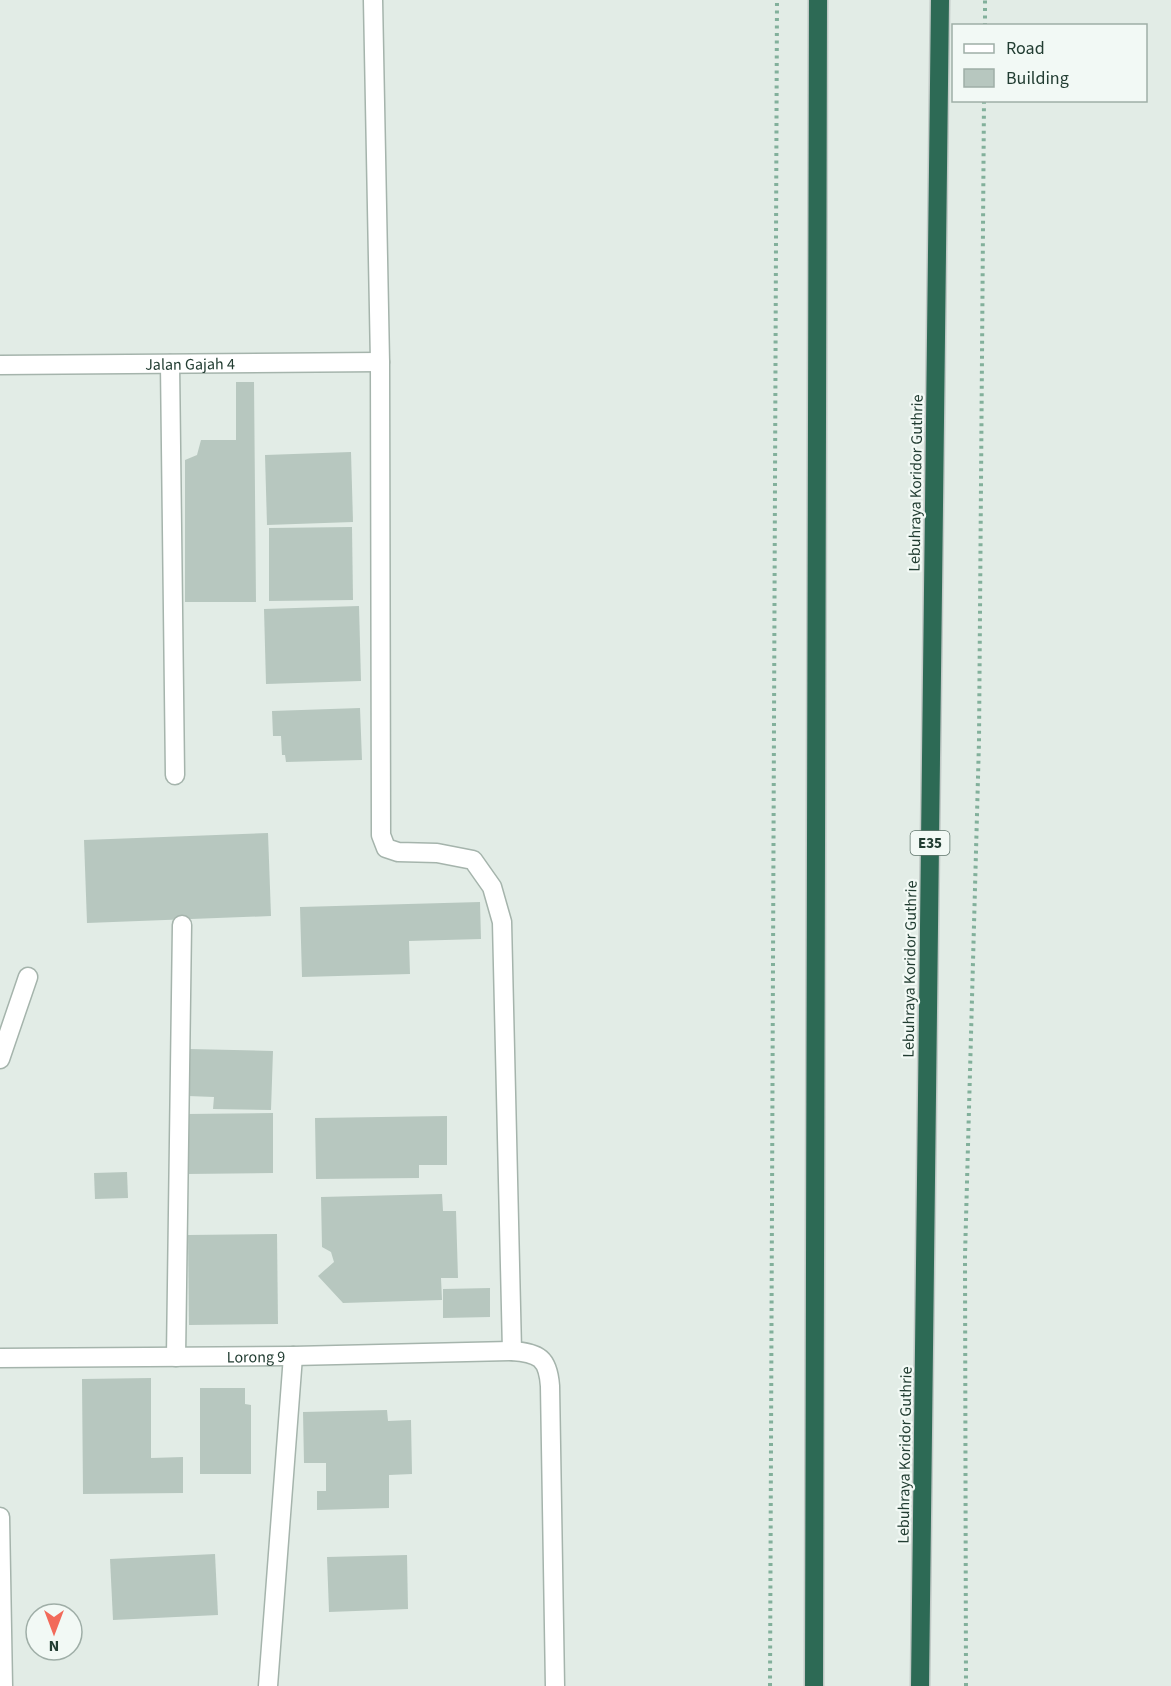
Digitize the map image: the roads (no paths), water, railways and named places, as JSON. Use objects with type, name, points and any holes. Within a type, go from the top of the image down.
[{"type":"highway","points":[[814,1686],[818,0]]},
{"type":"highway","name":"Lebuhraya Koridor Guthrie","points":[[920,1686],[940,0]]},
{"type":"street","points":[[373,0],[380,362],[381,835],[386,848],[398,852],[437,853],[473,861],[492,887],[502,922],[512,1351]]},
{"type":"street","name":"Jalan Gajah 4","points":[[0,365],[380,362]]},
{"type":"street","points":[[170,364],[175,776]]},
{"type":"street","points":[[176,1357],[182,926]]},
{"type":"street","points":[[0,1059],[28,977]]},
{"type":"street","name":"Lorong 9","points":[[0,1358],[293,1356],[512,1351],[530,1353],[543,1360],[549,1372],[555,1686]]},
{"type":"street","points":[[268,1686],[293,1356]]},
{"type":"street","points":[[0,1517],[3,1686]]}]
